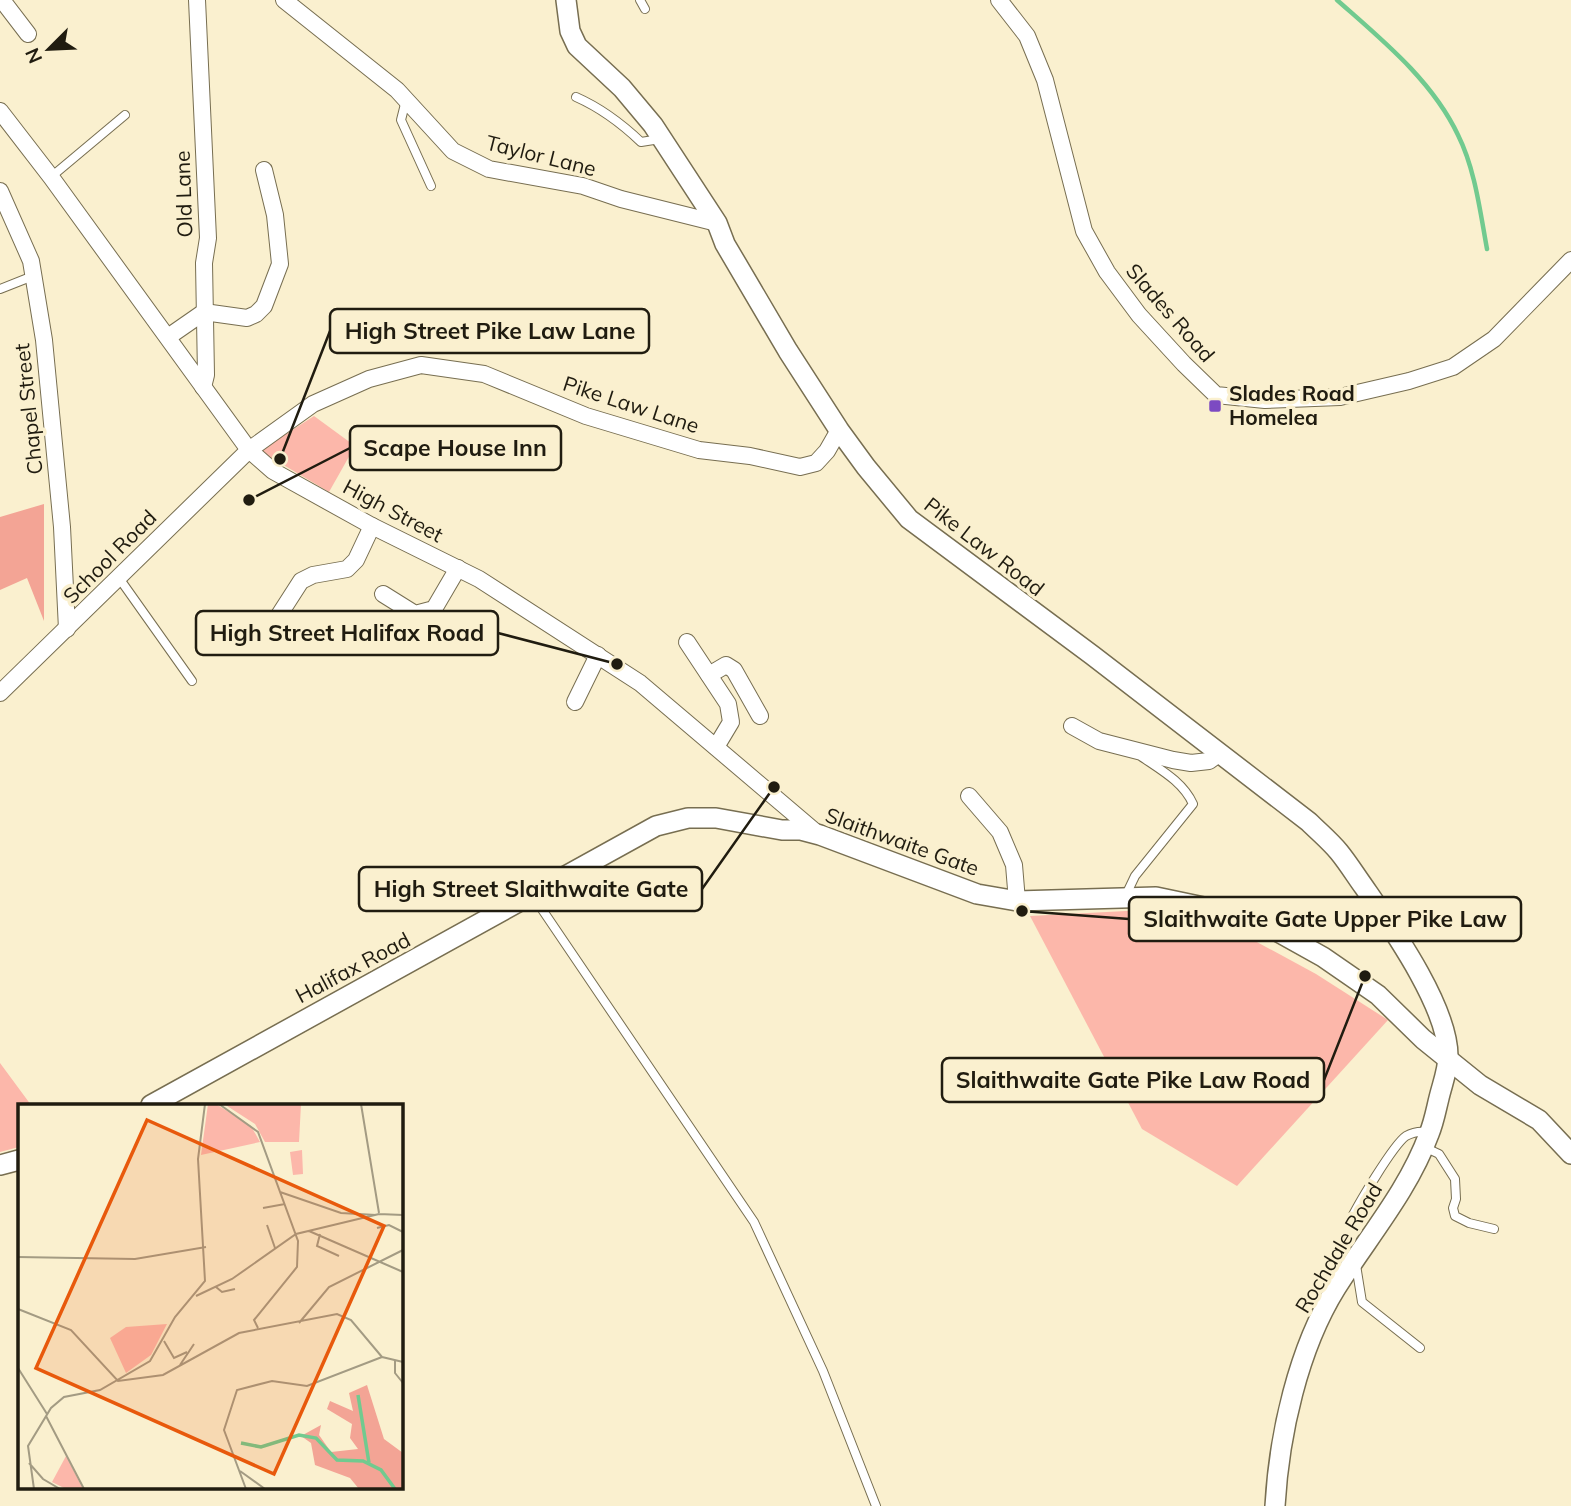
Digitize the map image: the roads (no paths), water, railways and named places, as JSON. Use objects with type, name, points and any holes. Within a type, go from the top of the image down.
[{"type":"street","points":[[2,0],[28,34]]},
{"type":"street","name":"Old Lane","points":[[197,0],[208,238],[204,263],[206,375],[203,387]]},
{"type":"street","name":"Taylor Lane","points":[[285,0],[397,90],[453,151],[489,169],[583,186],[621,199],[717,223]]},
{"type":"street","name":"Pike Law Road","points":[[566,0],[570,31],[577,46],[622,88],[662,139],[717,223],[725,244],[788,351],[839,430],[909,519],[1220,753],[1309,822],[1340,852],[1413,964],[1438,1015],[1447,1043],[1448,1060]]},
{"type":"street","name":"Slades Road","points":[[999,0],[1027,36],[1045,80],[1084,231],[1107,272],[1139,315],[1216,395],[1265,400],[1340,397],[1409,381],[1453,367],[1494,339],[1571,260]]},
{"type":"street","name":"High Street","points":[[0,111],[51,177],[248,450],[273,471],[372,526],[458,568],[640,683],[820,835]]},
{"type":"street","points":[[168,337],[204,312],[247,318],[264,306],[280,264],[275,215],[264,170]]},
{"type":"street","name":"Chapel Street","points":[[0,191],[31,261],[44,340],[62,527],[67,629]]},
{"type":"street","name":"Pike Law Lane","points":[[248,450],[313,404],[369,379],[421,365],[484,374],[586,416],[699,450],[750,456],[800,467],[816,463],[827,451],[839,430]]},
{"type":"street","name":"School Road","points":[[0,693],[248,450]]},
{"type":"street","points":[[274,623],[301,581],[313,575],[346,569],[356,561],[372,526]]},
{"type":"street","points":[[383,594],[415,614],[434,609],[458,568]]},
{"type":"street","points":[[688,642],[728,704],[731,722],[716,747]]},
{"type":"street","points":[[575,702],[598,655]]},
{"type":"street","points":[[709,675],[726,665],[734,670],[760,716]]},
{"type":"street","points":[[1072,726],[1099,741],[1191,763],[1209,761],[1220,753]]},
{"type":"street","name":"Slaithwaite Gate","points":[[969,796],[1000,832],[1014,865],[1017,901]]},
{"type":"street","name":"Slaithwaite Gate","points":[[575,871],[656,826],[688,818],[716,818],[820,835],[977,894],[1017,901],[1125,897],[1168,899],[1218,909],[1264,924],[1323,957],[1378,995],[1423,1039],[1480,1085],[1539,1120],[1571,1154]]},
{"type":"street","name":"Halifax Road","points":[[153,1104],[575,871]]},
{"type":"street","name":"Rochdale Road","points":[[1275,1506],[1279,1463],[1288,1415],[1317,1324],[1336,1288],[1407,1181],[1427,1140],[1448,1060]]},
{"type":"street","points":[[0,1165],[18,1160]]},
{"type":"lane","points":[[640,0],[645,9]]},
{"type":"lane","points":[[576,97],[611,115],[641,142],[662,139]]},
{"type":"lane","points":[[406,100],[401,120],[432,186]]},
{"type":"lane","points":[[51,177],[125,115]]},
{"type":"lane","points":[[0,289],[33,276]]},
{"type":"lane","points":[[119,578],[192,681]]},
{"type":"lane","points":[[1125,897],[1135,877],[1193,804],[1188,794],[1170,776],[1131,750]]},
{"type":"lane","points":[[531,894],[754,1222],[823,1371],[876,1506]]},
{"type":"lane","points":[[1349,1223],[1359,1202],[1405,1137],[1418,1131],[1439,1154],[1455,1179],[1455,1216],[1469,1223],[1494,1229]]},
{"type":"lane","points":[[1355,1262],[1362,1302],[1420,1348]]},
{"type":"waterway","points":[[1337,0],[1404,61],[1447,115],[1469,162],[1487,249]]},
{"type":"place","name":"Slades Road Homelea","points":[[1215,406]]},
{"type":"place","name":"High Street Pike Law Lane","points":[[280,459]]},
{"type":"place","name":"Scape House Inn","points":[[249,500]]},
{"type":"place","name":"High Street Halifax Road","points":[[617,664]]},
{"type":"place","name":"High Street Slaithwaite Gate","points":[[774,787]]},
{"type":"place","name":"Slaithwaite Gate Upper Pike Law","points":[[1022,911]]},
{"type":"place","name":"Slaithwaite Gate Pike Law Road","points":[[1365,976]]}]
